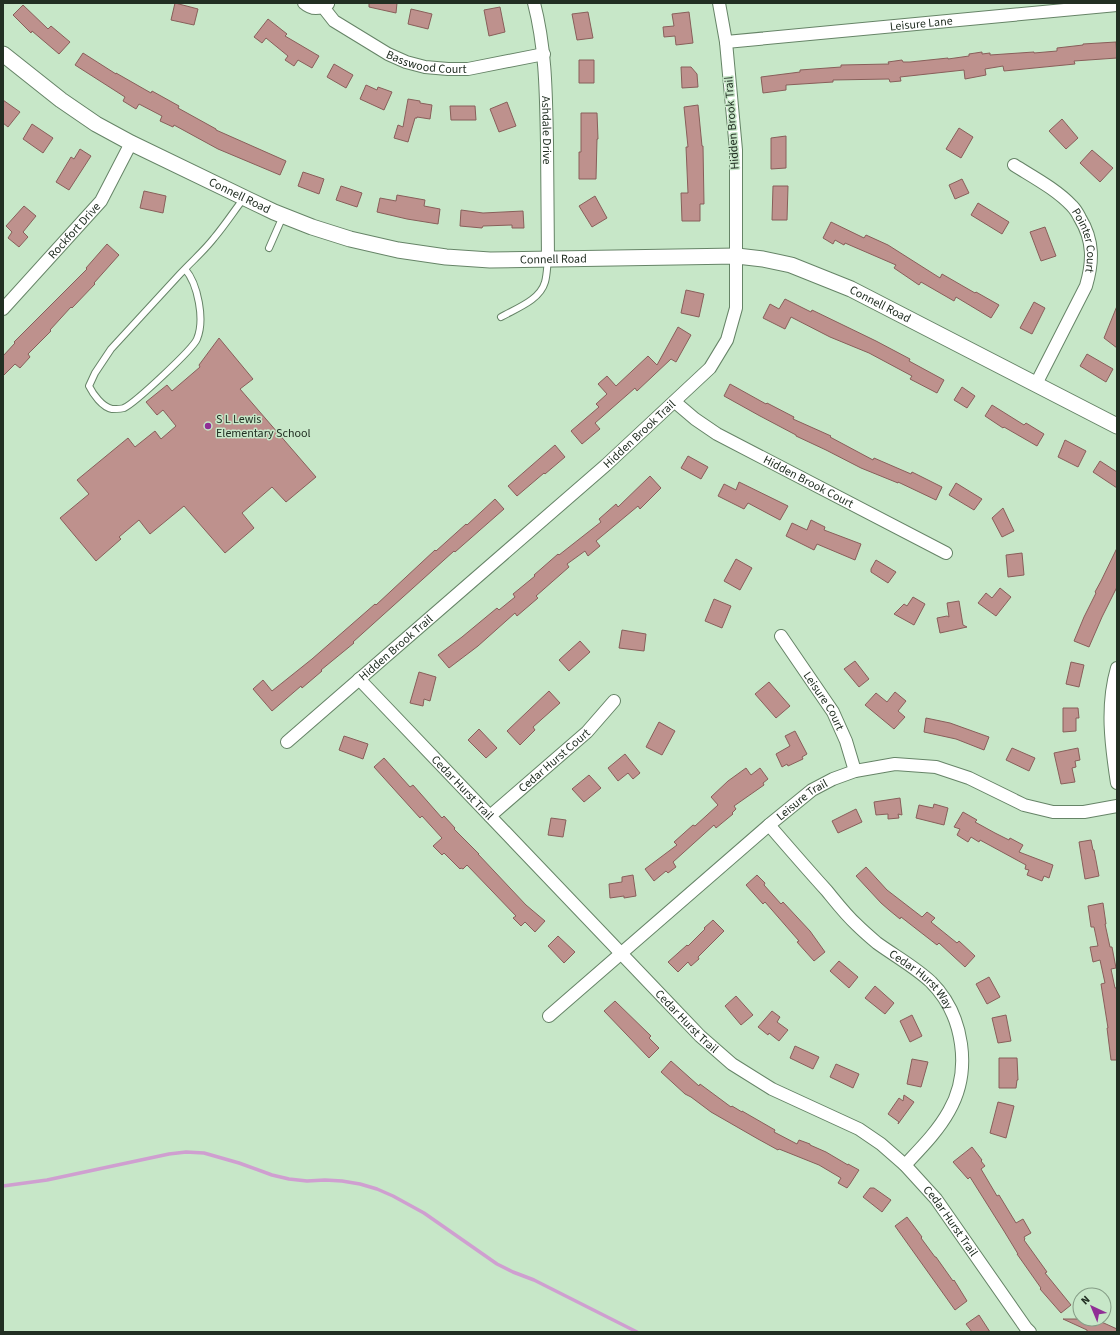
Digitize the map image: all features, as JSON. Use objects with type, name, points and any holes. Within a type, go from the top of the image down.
[{"type":"street","points":[[304,3],[312,8],[326,5]]},
{"type":"street","name":"Ashdale Drive","points":[[534,3],[544,54],[546,88],[548,259]]},
{"type":"street","name":"Hidden Brook Trail","points":[[287,742],[606,465],[675,402],[710,368],[727,340],[736,308],[736,150],[726,42],[719,3]]},
{"type":"street","name":"Basswood Court","points":[[326,5],[334,21],[388,54],[406,62],[426,67],[468,69],[544,54]]},
{"type":"street","name":"Leisure Lane","points":[[726,42],[1117,5]]},
{"type":"street","name":"Connell Road","points":[[3,54],[61,100],[96,124],[131,143],[244,198],[283,216],[312,227],[350,239],[398,250],[446,257],[490,260],[737,256],[791,265],[851,289],[1117,426]]},
{"type":"street","name":"Rockfort Drive","points":[[3,309],[101,201],[131,143]]},
{"type":"street","name":"Pointer Court","points":[[1014,165],[1059,194],[1073,206],[1086,228],[1092,250],[1091,270],[1086,286],[1036,384]]},
{"type":"street","name":"Hidden Brook Court","points":[[675,402],[695,419],[717,434],[946,553]]},
{"type":"street","name":"Leisure Court","points":[[781,636],[833,712],[846,741],[855,771]]},
{"type":"street","points":[[1117,668],[1113,681],[1109,718],[1111,745],[1117,783]]},
{"type":"street","name":"Cedar Hurst Trail","points":[[359,679],[700,1036],[732,1064],[772,1089],[859,1129],[881,1144],[906,1165],[936,1199],[1030,1332]]},
{"type":"street","name":"Cedar Hurst Court","points":[[490,816],[587,732],[614,701]]},
{"type":"street","name":"Leisure Trail","points":[[549,1016],[769,825],[812,790],[833,779],[855,771],[895,764],[936,768],[969,778],[1024,804],[1053,812],[1084,812],[1117,806]]},
{"type":"street","name":"Cedar Hurst Way","points":[[769,825],[855,923],[876,942],[918,971],[932,984],[945,1000],[954,1019],[960,1037],[962,1056],[961,1076],[957,1094],[941,1125],[906,1165]]},
{"type":"lane","points":[[184,269],[190,276],[197,295],[201,322],[195,343],[148,390],[124,408],[112,409],[103,404],[93,394],[89,386],[95,372],[111,349],[184,269],[215,237],[244,198]]},
{"type":"lane","points":[[269,248],[283,216]]},
{"type":"lane","points":[[501,317],[540,293],[545,282],[548,259]]},
{"type":"building","points":[[175,3],[198,9],[194,25],[171,20]]},
{"type":"building","points":[[369,3],[397,3],[396,13],[369,7]]},
{"type":"building","points":[[23,5],[48,29],[51,26],[70,42],[59,54],[32,31],[31,33],[13,15]]},
{"type":"building","points":[[500,7],[505,32],[489,36],[484,10]]},
{"type":"building","points":[[411,9],[432,14],[428,29],[408,24]]},
{"type":"building","points":[[588,12],[593,38],[577,40],[572,14]]},
{"type":"building","points":[[689,12],[693,43],[676,45],[675,36],[664,37],[663,27],[674,26],[672,14]]},
{"type":"building","points":[[268,19],[287,34],[285,36],[319,56],[312,68],[298,60],[294,66],[285,60],[288,56],[266,38],[262,43],[254,37]]},
{"type":"building","points":[[1116,42],[1117,58],[1074,61],[1075,64],[1004,71],[1003,66],[985,69],[986,75],[965,79],[964,70],[900,77],[901,81],[890,82],[889,79],[833,80],[833,82],[786,85],[786,90],[763,93],[761,77],[800,72],[800,70],[841,67],[841,65],[889,64],[888,62],[902,60],[903,62],[910,62],[948,59],[969,56],[969,54],[982,52],[982,54],[990,53],[990,55],[1034,53],[1057,51],[1057,48],[1083,44]]},
{"type":"building","points":[[83,53],[116,74],[179,106],[178,108],[216,130],[286,161],[280,175],[218,149],[174,125],[173,127],[160,121],[162,116],[139,104],[136,109],[123,101],[125,97],[75,65]]},
{"type":"building","points":[[579,60],[594,60],[594,83],[579,83]]},
{"type":"building","points":[[334,64],[353,75],[346,88],[327,77]]},
{"type":"building","points":[[681,67],[691,67],[697,74],[698,87],[682,88]]},
{"type":"building","points":[[366,85],[377,90],[378,87],[392,92],[384,110],[360,99]]},
{"type":"building","points":[[408,99],[432,105],[430,119],[415,118],[408,142],[394,138],[398,125],[403,127]]},
{"type":"building","points":[[3,100],[20,112],[8,127],[3,123]]},
{"type":"building","points":[[507,102],[516,126],[499,132],[490,109]]},
{"type":"building","points":[[698,105],[703,146],[704,204],[700,204],[700,221],[682,221],[681,193],[688,193],[686,147],[688,147],[684,107]]},
{"type":"building","points":[[450,106],[475,106],[476,120],[451,120]]},
{"type":"building","points":[[581,113],[597,113],[598,139],[596,179],[579,179]]},
{"type":"building","points":[[1062,119],[1078,138],[1066,149],[1049,131]]},
{"type":"building","points":[[32,124],[53,138],[43,153],[23,139]]},
{"type":"building","points":[[959,128],[973,137],[961,158],[946,149]]},
{"type":"building","points":[[786,136],[786,168],[771,169],[771,138]]},
{"type":"building","points":[[80,149],[91,156],[69,190],[56,182],[71,157],[74,159]]},
{"type":"building","points":[[1092,150],[1113,168],[1100,182],[1080,163]]},
{"type":"building","points":[[303,172],[324,179],[319,194],[298,186]]},
{"type":"building","points":[[962,179],[969,193],[955,199],[949,185]]},
{"type":"building","points":[[341,186],[362,193],[357,207],[336,200]]},
{"type":"building","points":[[773,186],[788,186],[787,220],[772,220]]},
{"type":"building","points":[[144,191],[166,196],[163,213],[140,208]]},
{"type":"building","points":[[397,195],[425,200],[424,206],[440,209],[438,224],[377,212],[380,198],[396,201]]},
{"type":"building","points":[[595,196],[607,218],[592,227],[579,206]]},
{"type":"building","points":[[978,203],[1009,222],[1002,234],[971,215]]},
{"type":"building","points":[[24,206],[36,216],[23,232],[28,237],[19,247],[8,238],[12,232],[6,226]]},
{"type":"building","points":[[461,210],[483,213],[523,211],[524,228],[512,228],[512,225],[483,226],[482,228],[460,226]]},
{"type":"building","points":[[831,222],[864,238],[866,235],[888,245],[940,278],[942,274],[999,305],[991,318],[956,297],[954,301],[921,282],[919,285],[894,268],[896,265],[845,243],[844,245],[835,240],[833,244],[823,238]]},
{"type":"building","points":[[1045,227],[1056,256],[1041,261],[1030,232]]},
{"type":"building","points":[[107,244],[119,255],[94,283],[95,284],[72,308],[71,307],[50,330],[51,331],[28,354],[30,357],[20,368],[15,364],[3,376],[3,356],[15,343],[14,342],[87,269],[86,268]]},
{"type":"building","points":[[686,290],[704,294],[699,317],[681,313]]},
{"type":"building","points":[[785,299],[811,312],[812,310],[876,341],[910,359],[909,361],[944,380],[937,393],[910,379],[912,376],[869,353],[830,337],[791,317],[785,329],[763,318],[770,304],[779,309]]},
{"type":"building","points":[[1034,302],[1045,308],[1032,334],[1020,328]]},
{"type":"building","points":[[1117,306],[1117,348],[1104,338]]},
{"type":"building","points":[[678,327],[691,335],[676,362],[671,359],[637,391],[635,388],[595,423],[600,429],[582,444],[571,431],[599,407],[596,404],[607,394],[598,384],[607,376],[616,386],[648,356],[657,365]]},
{"type":"building","points":[[219,338],[253,379],[240,389],[316,477],[286,502],[272,487],[242,513],[254,528],[225,553],[184,506],[150,534],[139,520],[119,537],[121,539],[96,561],[60,518],[89,494],[77,480],[128,438],[135,447],[155,431],[161,439],[176,426],[163,410],[157,415],[146,402],[167,385],[172,391],[200,367],[199,365]]},
{"type":"building","points":[[1087,354],[1113,369],[1106,382],[1080,366]]},
{"type":"building","points":[[730,384],[766,404],[767,403],[794,417],[793,419],[831,436],[830,437],[873,460],[874,458],[911,474],[912,472],[942,487],[936,500],[898,482],[861,468],[796,436],[724,396]]},
{"type":"building","points":[[962,387],[975,396],[967,408],[954,400]]},
{"type":"building","points":[[992,405],[1024,425],[1026,423],[1044,434],[1037,446],[1004,427],[1003,428],[985,416]]},
{"type":"building","points":[[1065,440],[1086,451],[1078,467],[1058,457]]},
{"type":"building","points":[[555,445],[565,457],[517,496],[508,486]]},
{"type":"building","points":[[688,456],[708,467],[701,479],[681,468]]},
{"type":"building","points":[[1100,461],[1117,472],[1117,488],[1093,472]]},
{"type":"building","points":[[650,476],[661,488],[640,509],[638,506],[596,541],[600,546],[588,556],[585,551],[567,564],[569,567],[536,596],[538,598],[517,616],[515,613],[478,646],[449,668],[438,655],[497,608],[499,610],[515,597],[513,594],[535,576],[534,575],[558,554],[559,555],[601,522],[599,519],[616,504],[618,507]]},
{"type":"building","points":[[739,482],[788,506],[780,520],[748,503],[744,509],[718,496],[724,484],[736,490]]},
{"type":"building","points":[[956,483],[982,499],[974,510],[949,495]]},
{"type":"building","points":[[495,499],[504,509],[455,552],[454,551],[353,642],[354,643],[321,670],[322,671],[302,688],[301,686],[272,711],[253,689],[263,680],[272,691],[312,659],[375,604],[376,605],[435,550],[436,551],[466,524],[467,525]]},
{"type":"building","points":[[1003,508],[1014,531],[1002,537],[992,518]]},
{"type":"building","points":[[811,520],[825,527],[824,530],[861,544],[855,560],[817,544],[814,550],[786,536],[792,523],[807,530]]},
{"type":"building","points":[[1117,548],[1117,587],[1089,647],[1074,641],[1096,593],[1095,592]]},
{"type":"building","points":[[1022,553],[1024,575],[1008,577],[1006,555]]},
{"type":"building","points":[[736,559],[752,568],[740,590],[724,581]]},
{"type":"building","points":[[876,560],[896,572],[888,583],[871,572]]},
{"type":"building","points":[[1000,588],[1011,597],[996,616],[978,603],[986,593],[992,598]]},
{"type":"building","points":[[913,597],[925,604],[914,625],[894,614],[904,604],[907,606]]},
{"type":"building","points":[[714,599],[731,606],[722,628],[705,621]]},
{"type":"building","points":[[959,601],[963,625],[967,627],[940,633],[937,618],[949,617],[947,603]]},
{"type":"building","points":[[622,630],[646,634],[644,651],[619,648]]},
{"type":"building","points":[[580,641],[590,652],[569,671],[559,660]]},
{"type":"building","points":[[855,661],[869,679],[859,687],[844,669]]},
{"type":"building","points":[[1071,662],[1084,665],[1079,687],[1066,684]]},
{"type":"building","points":[[419,672],[436,677],[430,701],[424,699],[423,706],[410,703]]},
{"type":"building","points":[[769,682],[790,706],[776,718],[755,694]]},
{"type":"building","points":[[549,691],[560,703],[533,727],[535,730],[520,745],[507,731]]},
{"type":"building","points":[[895,692],[906,701],[898,711],[905,717],[894,729],[865,705],[876,693],[887,702]]},
{"type":"building","points":[[1063,708],[1078,708],[1079,718],[1076,718],[1076,731],[1063,732]]},
{"type":"building","points":[[926,718],[950,723],[989,737],[984,750],[956,739],[924,732]]},
{"type":"building","points":[[659,722],[675,731],[662,755],[646,747]]},
{"type":"building","points":[[479,729],[497,748],[486,758],[468,740]]},
{"type":"building","points":[[795,731],[807,754],[802,757],[803,759],[788,766],[787,764],[782,767],[776,754],[790,746],[785,736]]},
{"type":"building","points":[[344,736],[368,744],[363,759],[339,750]]},
{"type":"building","points":[[1012,748],[1035,758],[1029,771],[1006,760]]},
{"type":"building","points":[[1078,748],[1080,760],[1075,761],[1076,767],[1072,768],[1075,782],[1061,784],[1054,753]]},
{"type":"building","points":[[625,754],[640,773],[633,779],[628,773],[618,781],[608,768]]},
{"type":"building","points":[[384,758],[410,787],[413,785],[442,818],[444,816],[455,828],[454,829],[526,905],[545,921],[535,932],[525,922],[521,926],[513,918],[516,916],[467,865],[463,869],[460,869],[444,853],[442,855],[433,846],[442,838],[422,816],[420,818],[374,767]]},
{"type":"building","points":[[746,768],[751,775],[760,768],[768,779],[763,783],[764,785],[734,806],[736,809],[732,813],[733,814],[716,828],[714,825],[673,862],[676,867],[668,873],[666,871],[654,881],[645,869],[677,845],[674,842],[693,825],[695,826],[718,805],[711,797],[728,781]]},
{"type":"building","points":[[589,775],[601,788],[584,802],[572,789]]},
{"type":"building","points":[[900,798],[902,815],[898,814],[899,818],[888,819],[888,814],[876,815],[874,802]]},
{"type":"building","points":[[934,804],[948,808],[944,825],[916,818],[919,805],[933,808]]},
{"type":"building","points":[[856,809],[862,822],[838,833],[832,821]]},
{"type":"building","points":[[963,812],[977,820],[975,822],[995,833],[1009,840],[1010,838],[1023,845],[1019,852],[1053,865],[1049,878],[1044,876],[1042,881],[1027,875],[1029,870],[1025,869],[1026,865],[980,840],[979,842],[971,837],[968,842],[957,835],[960,829],[954,827]]},
{"type":"building","points":[[551,818],[566,820],[563,837],[548,835]]},
{"type":"building","points":[[1091,840],[1099,876],[1085,879],[1079,842]]},
{"type":"building","points":[[866,867],[887,890],[922,917],[927,912],[935,918],[931,922],[957,943],[959,941],[975,956],[965,967],[939,943],[937,945],[901,917],[900,919],[881,903],[856,876]]},
{"type":"building","points":[[633,875],[636,896],[610,898],[609,884],[622,882],[622,877]]},
{"type":"building","points":[[757,875],[781,904],[783,902],[810,931],[825,952],[814,961],[797,942],[799,941],[765,902],[763,904],[746,885]]},
{"type":"building","points":[[1103,903],[1105,924],[1110,947],[1112,947],[1116,968],[1111,969],[1115,988],[1117,988],[1117,1060],[1111,1060],[1108,1028],[1101,984],[1105,983],[1100,960],[1093,962],[1090,947],[1098,946],[1094,927],[1091,927],[1088,906]]},
{"type":"building","points":[[713,920],[724,931],[698,957],[699,959],[691,966],[688,962],[678,972],[668,962],[687,945],[688,946]]},
{"type":"building","points":[[558,936],[575,952],[564,963],[548,946]]},
{"type":"building","points":[[839,961],[858,977],[849,988],[830,971]]},
{"type":"building","points":[[989,977],[1000,997],[987,1004],[976,984]]},
{"type":"building","points":[[875,986],[894,1003],[885,1014],[865,998]]},
{"type":"building","points":[[736,996],[753,1015],[741,1025],[725,1006]]},
{"type":"building","points":[[615,1001],[651,1036],[649,1038],[659,1048],[649,1058],[604,1011]]},
{"type":"building","points":[[772,1011],[780,1017],[777,1022],[788,1030],[779,1041],[758,1027]]},
{"type":"building","points":[[912,1015],[922,1036],[910,1042],[900,1021]]},
{"type":"building","points":[[1006,1015],[1011,1041],[998,1043],[992,1018]]},
{"type":"building","points":[[795,1046],[819,1057],[813,1069],[790,1058]]},
{"type":"building","points":[[999,1058],[1017,1058],[1018,1080],[1016,1088],[999,1088]]},
{"type":"building","points":[[912,1059],[928,1062],[921,1087],[907,1084]]},
{"type":"building","points":[[671,1061],[699,1086],[700,1084],[731,1107],[732,1106],[742,1111],[775,1130],[774,1132],[797,1144],[799,1140],[810,1144],[859,1170],[847,1188],[838,1183],[841,1178],[819,1165],[779,1149],[778,1150],[711,1112],[685,1094],[661,1072]]},
{"type":"building","points":[[836,1064],[859,1074],[853,1088],[830,1077]]},
{"type":"building","points":[[904,1095],[914,1102],[898,1124],[899,1122],[888,1114],[899,1098],[903,1101]]},
{"type":"building","points":[[998,1102],[1014,1106],[1006,1138],[990,1133]]},
{"type":"building","points":[[972,1147],[982,1160],[981,1161],[985,1166],[981,1169],[997,1196],[999,1195],[1016,1223],[1023,1219],[1031,1233],[1024,1237],[1024,1240],[1047,1272],[1045,1273],[1071,1305],[1061,1313],[1040,1289],[1041,1288],[1017,1254],[970,1177],[968,1179],[953,1162]]},
{"type":"building","points":[[870,1188],[874,1188],[891,1200],[882,1212],[863,1197]]},
{"type":"building","points":[[907,1217],[935,1257],[953,1281],[954,1280],[967,1301],[955,1310],[895,1226]]},
{"type":"building","points":[[979,1315],[990,1332],[972,1332],[966,1324]]},
{"type":"building","points":[[1063,1319],[1072,1319],[1072,1323]]},
{"type":"building","points":[[1080,1327],[1112,1327],[1117,1329],[1117,1332],[1087,1332],[1087,1330]]},
{"type":"waterway","points":[[3,1186],[47,1180],[169,1154],[186,1152],[204,1153],[289,1179],[307,1181],[342,1181],[360,1184],[393,1196],[424,1213],[497,1264],[534,1280],[637,1332]]},
{"type":"place","name":"S L Lewis Elementary School","points":[[208,426]]}]
